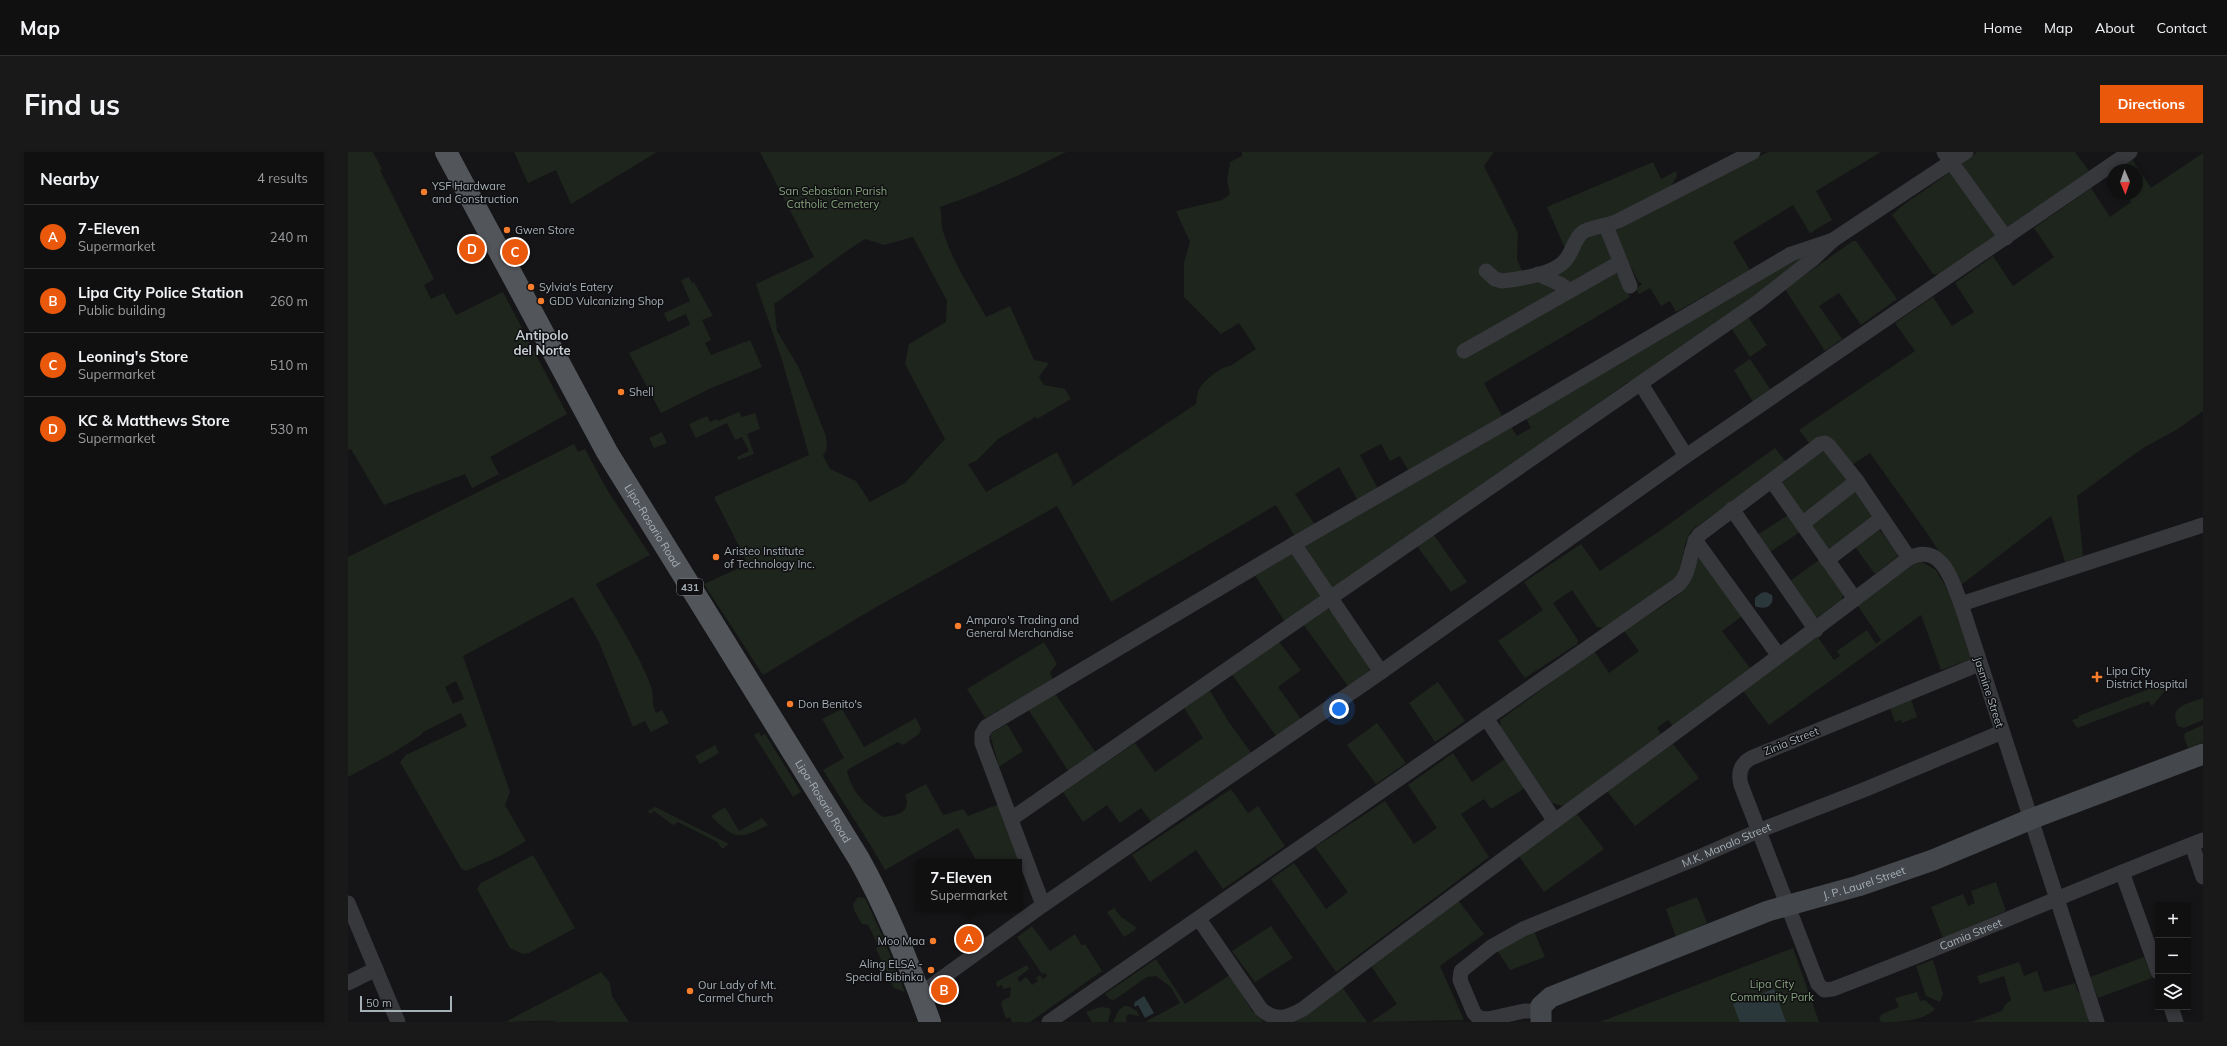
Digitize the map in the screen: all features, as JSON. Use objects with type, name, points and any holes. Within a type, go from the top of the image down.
[{"type":"main road","name":"Lipa-Rosario Road","points":[[446,152],[607,452],[859,859],[891,921],[930,1022]]},
{"type":"street","points":[[1486,271],[1495,279],[1502,281],[1554,270],[1562,265],[1582,233],[1589,229],[1606,226],[1661,200],[1753,152]]},
{"type":"street","points":[[1011,819],[1331,599],[1758,302],[1814,258],[1833,240],[1948,157],[1966,152]]},
{"type":"street","points":[[920,994],[1043,905],[1381,672],[1686,456],[2130,152]]},
{"type":"street","points":[[1948,157],[2006,238]]},
{"type":"street","points":[[1606,226],[1619,263],[1630,286]]},
{"type":"street","points":[[1043,905],[982,743],[982,734],[986,727],[1294,544],[1515,417],[1791,254],[1833,240]]},
{"type":"street","points":[[1464,351],[1619,263]]},
{"type":"street","points":[[1538,274],[1560,284],[1570,291]]},
{"type":"street","points":[[1641,384],[1686,456]]},
{"type":"street","points":[[1049,1022],[1678,585],[1685,574],[1695,540],[1704,531],[1815,448],[1825,443],[1829,446],[1857,481],[1909,558],[1816,630],[1554,820],[1303,1009],[1284,1018],[1268,1015],[1262,1009],[1199,919]]},
{"type":"street","points":[[1772,481],[1855,599]]},
{"type":"street","points":[[1802,524],[1857,481]]},
{"type":"street","points":[[1732,509],[1816,630]]},
{"type":"street","points":[[1827,560],[1882,518]]},
{"type":"street","points":[[1961,604],[2203,525]]},
{"type":"street","points":[[1695,540],[1779,656]]},
{"type":"street","points":[[1294,544],[1381,672]]},
{"type":"street","name":"Jasmine Street","points":[[1909,558],[1924,554],[1938,560],[1949,573],[1961,604],[1979,664],[2032,819],[2097,1022]]},
{"type":"street","name":"Zinia Street","points":[[1787,904],[1740,782],[1741,768],[1747,760],[1979,664]]},
{"type":"street","points":[[1486,718],[1554,820]]},
{"type":"street","name":"M.K. Manalo Street","points":[[1540,1016],[1524,1011],[1488,1019],[1479,1018],[1474,1013],[1460,980],[1460,974],[1475,958],[1523,929],[1699,857],[1758,830],[1866,789],[2002,732]]},
{"type":"street","name":"J. P. Laurel Street","points":[[1540,1016],[1543,1003],[1551,997],[1787,904],[1858,886],[1916,866],[2032,819],[2203,754]]},
{"type":"street","points":[[2198,842],[2203,877]]},
{"type":"street","name":"Camia Street","points":[[1787,904],[1818,984],[1824,990],[1829,990],[1946,946],[2122,872],[2198,842]]},
{"type":"street","points":[[2122,872],[2155,964]]},
{"type":"street","points":[[348,903],[353,926],[376,969],[394,1021]]},
{"type":"street","points":[[348,983],[376,969]]},
{"type":"street","points":[[2172,1010],[2176,1022]]},
{"type":"green space","points":[[348,152],[373,152],[382,169],[380,170],[434,279],[424,285],[431,299],[444,293],[456,315],[503,292],[567,414],[490,457],[499,474],[472,488],[465,474],[384,505],[351,449],[348,450]]},
{"type":"green space","points":[[514,152],[657,152],[571,204],[556,170],[528,183]]},
{"type":"green space","name":"San Sebastian Parish Catholic Cemetery","points":[[760,152],[1066,152],[1004,182],[940,207],[942,229],[951,253],[986,317],[1010,306],[1034,360],[1049,363],[1039,377],[1044,385],[1065,389],[1071,399],[1037,419],[1036,417],[998,439],[976,461],[968,464],[986,492],[1057,452],[1073,484],[1071,487],[1196,404],[1198,390],[1209,378],[1222,368],[1230,366],[1256,349],[1239,323],[1221,334],[1184,297],[1184,263],[1190,242],[1176,211],[1222,200],[1230,194],[1227,181],[1230,162],[1242,156],[1242,152],[1494,152],[1484,166],[1518,233],[1517,259],[1522,271],[1500,278],[1486,267],[1483,269],[1488,278],[1494,282],[1507,283],[1529,277],[1536,277],[1559,288],[1560,291],[1536,303],[1543,311],[1615,271],[1630,297],[1484,383],[1502,416],[1408,470],[1400,456],[1390,461],[1381,444],[1360,455],[1378,489],[1358,501],[1339,467],[1295,494],[1315,525],[1298,536],[1294,535],[1276,505],[1111,602],[1057,506],[871,610],[763,675],[704,584],[748,564],[714,497],[809,455],[782,360],[756,284],[814,257]],"holes":[[[913,237],[947,301],[946,322],[909,344],[905,364],[945,439],[905,483],[870,502],[856,481],[830,469],[823,456],[827,448],[826,436],[799,368],[777,331],[774,304],[865,239],[884,245]]]},
{"type":"green space","points":[[1768,152],[1881,152],[1816,191],[1832,220],[1810,233],[1793,205],[1733,242],[1750,270],[1676,312],[1670,301],[1661,306],[1650,288],[1639,294],[1636,289],[1642,284],[1638,281],[1618,243],[1615,230]]},
{"type":"green space","points":[[1977,152],[2075,152],[2089,171],[2007,228],[1962,164]]},
{"type":"green space","points":[[2203,153],[2203,411],[2178,429],[2143,448],[2077,496],[2083,556],[2065,562],[2051,516],[1961,585],[1927,533],[1870,453],[1852,465],[1810,444],[1799,430],[1915,351],[1895,323],[1933,297],[1952,326],[1974,312],[1955,283],[1993,256],[2013,286],[2054,257],[2034,228],[2091,188],[2110,217],[2131,202],[2130,200],[2143,200],[2143,176],[2151,188]]},
{"type":"green space","points":[[2132,159],[2135,164],[2125,164]]},
{"type":"green space","points":[[1653,162],[1661,179],[1676,171],[1677,176],[1671,186],[1603,222],[1567,253],[1547,207]]},
{"type":"green space","points":[[1949,172],[1996,235],[1939,274],[1933,274],[1892,215]]},
{"type":"green space","points":[[1596,231],[1602,234],[1612,261],[1569,287],[1548,274]]},
{"type":"green space","points":[[1853,241],[1856,241],[1897,299],[1861,325],[1839,293],[1819,306],[1842,339],[1825,351],[1785,289]]},
{"type":"green space","points":[[1801,256],[1804,261],[1630,384],[1628,382],[1543,443],[1333,588],[1305,547],[1306,544],[1510,425],[1517,436],[1531,428],[1526,418]]},
{"type":"green space","points":[[689,277],[692,283],[694,282],[713,316],[702,320],[711,340],[705,343],[711,355],[750,340],[762,367],[707,390],[661,413],[629,353],[690,325],[686,314],[668,322],[664,313],[690,301],[681,280]]},
{"type":"green space","points":[[1748,317],[1767,345],[1750,357],[1732,329]]},
{"type":"green space","points":[[1750,359],[1770,389],[1753,402],[1734,370]]},
{"type":"green space","points":[[739,412],[742,417],[755,413],[760,429],[747,434],[754,454],[738,460],[737,457],[749,451],[742,437],[735,440],[727,423],[696,438],[689,424],[707,416],[710,422],[717,419],[718,421]]},
{"type":"green space","points":[[662,432],[667,443],[654,448],[649,438]]},
{"type":"green space","points":[[574,444],[578,452],[585,449],[606,488],[650,555],[596,584],[633,647],[646,673],[652,689],[656,713],[662,710],[669,723],[651,732],[645,721],[633,727],[599,642],[573,597],[463,656],[510,792],[505,805],[526,841],[500,856],[466,871],[461,868],[400,762],[406,755],[467,726],[461,713],[423,732],[421,735],[391,754],[348,777],[348,557]],"holes":[[[456,681],[464,699],[453,704],[445,687]]]},
{"type":"green space","points":[[1775,448],[1786,462],[1780,468],[1693,529],[1687,539],[1682,562],[1674,579],[1632,610],[1603,628],[1597,627],[1572,590],[1553,603],[1578,640],[1577,644],[1525,678],[1498,641],[1543,610],[1524,582],[1581,544],[1600,571],[1661,530]]},
{"type":"green space","points":[[1823,451],[1848,479],[1804,517],[1781,486],[1782,479]]},
{"type":"green space","points":[[1855,490],[1875,516],[1829,553],[1809,522]]},
{"type":"green space","points":[[1788,515],[1800,532],[1770,552],[1757,535]]},
{"type":"green space","points":[[1878,528],[1898,554],[1897,557],[1875,574],[1853,544]]},
{"type":"green space","points":[[1433,534],[1467,582],[1451,592],[1417,546]]},
{"type":"green space","points":[[1293,553],[1321,596],[1285,622],[1254,574]]},
{"type":"green space","points":[[1700,555],[1745,614],[1722,631],[1750,668],[1673,726],[1668,720],[1657,728],[1661,734],[1567,804],[1562,806],[1552,803],[1501,730],[1500,720],[1594,651],[1609,673],[1639,651],[1624,631],[1667,603],[1687,586]]},
{"type":"green space","points":[[1819,560],[1843,595],[1841,600],[1816,618],[1790,581]]},
{"type":"green space","points":[[1922,562],[1936,570],[1950,594],[1971,659],[1941,670],[1921,615],[1769,725],[1743,691],[1817,636],[1834,660],[1840,656],[1837,651],[1867,630],[1876,644],[1881,640],[1858,606],[1915,563]]},
{"type":"green space","points":[[1327,609],[1332,611],[1370,667],[1369,672],[1348,686],[1303,624]]},
{"type":"green space","points":[[1044,642],[1057,664],[1050,672],[1053,680],[985,718],[967,689]]},
{"type":"green space","points":[[1279,642],[1301,670],[1278,687],[1301,719],[1276,736],[1231,673]]},
{"type":"green space","points":[[2170,681],[2172,682],[2151,706],[2149,701],[2077,728],[2072,720],[2079,718],[2078,716]]},
{"type":"green space","points":[[1438,682],[1465,721],[1435,742],[1409,703]]},
{"type":"green space","points":[[1209,689],[1228,721],[1252,754],[1152,823],[1141,808],[1120,823],[1107,805],[1083,822],[1063,792],[1135,743],[1155,772],[1203,738],[1183,706]]},
{"type":"green space","points":[[1054,692],[1096,753],[1069,772],[1028,709]]},
{"type":"green space","points":[[2203,698],[2203,720],[2184,728],[2178,726],[2175,714],[2177,710],[2185,704]]},
{"type":"green space","points":[[1911,699],[1917,717],[1902,723],[1901,720],[1895,722],[1890,708]]},
{"type":"green space","points":[[842,709],[864,747],[916,718],[921,729],[919,734],[903,745],[898,742],[847,770],[855,791],[870,807],[883,817],[893,816],[902,812],[905,809],[907,801],[905,795],[926,784],[943,815],[963,809],[968,816],[999,804],[1018,859],[975,859],[958,828],[885,870],[823,770],[844,758],[822,719]]},
{"type":"green space","points":[[1377,723],[1406,763],[1376,784],[1347,745]]},
{"type":"green space","points":[[1007,724],[1023,751],[999,767],[990,734]]},
{"type":"green space","points":[[2203,725],[2203,742],[2188,748],[2184,737],[2185,733]]},
{"type":"green space","points":[[759,732],[761,736],[765,734],[801,792],[793,797],[754,735]]},
{"type":"green space","points":[[1673,744],[1699,778],[1635,826],[1607,791]]},
{"type":"green space","points":[[715,745],[719,753],[700,764],[695,756]]},
{"type":"green space","points":[[1453,753],[1472,782],[1505,759],[1525,788],[1491,809],[1484,799],[1461,814],[1489,857],[1336,972],[1271,879],[1294,863],[1326,909],[1348,892],[1315,847],[1385,801],[1414,844],[1437,828],[1408,785]]},
{"type":"green space","points":[[1231,789],[1248,813],[1258,806],[1285,846],[1223,889],[1196,850],[1150,882],[1132,855]]},
{"type":"green space","points":[[655,807],[729,844],[722,849],[717,842],[678,822],[673,825],[654,811],[650,814],[648,811]]},
{"type":"green space","points":[[725,807],[739,831],[762,818],[768,825],[744,835],[732,833],[726,830],[711,816]]},
{"type":"green space","points":[[1577,814],[1604,849],[1544,892],[1518,855]]},
{"type":"green space","points":[[533,855],[575,928],[529,953],[523,954],[510,948],[477,889],[481,883]]},
{"type":"green space","points":[[1996,882],[2006,911],[1943,938],[1931,907],[1963,894],[1968,906],[1975,903],[1971,891]]},
{"type":"green space","points":[[858,897],[865,898],[905,992],[894,988],[876,949],[878,945],[868,925],[862,924],[854,910],[853,904]]},
{"type":"green space","points":[[1697,897],[1707,923],[1676,937],[1666,909]]},
{"type":"green space","points":[[1457,899],[1484,934],[1440,966],[1464,1020],[1371,1022],[1397,1004],[1371,966]]},
{"type":"green space","points":[[1114,908],[1121,917],[1136,927],[1135,930],[1124,937],[1107,912]]},
{"type":"green space","points":[[1032,926],[1050,951],[1075,934],[1082,946],[1085,944],[1102,971],[1030,1022],[1012,1022],[1010,1017],[1006,1019],[1001,1004],[1003,1000],[1010,997],[1011,987],[1003,989],[1002,985],[997,987],[996,982],[1027,965],[1029,969],[1017,978],[1020,982],[1026,977],[1032,985],[1038,981],[1036,978],[1040,975],[1043,979],[1047,976],[1045,973],[1042,974],[1017,937]]},
{"type":"green space","points":[[1271,926],[1293,958],[1255,982],[1232,951]]},
{"type":"green space","points":[[1534,931],[1545,957],[1510,970],[1497,950]]},
{"type":"green space","name":"Lipa City Community Park","points":[[1793,948],[1819,1022],[1600,1022]]},
{"type":"green space","points":[[2144,957],[2152,978],[2098,998],[2090,977]]},
{"type":"green space","points":[[1156,959],[1185,1004],[1230,975],[1252,1011],[1264,1022],[1145,1022],[1180,1003],[1171,987],[1156,976],[1147,977],[1114,1000],[1109,999],[1105,994]]},
{"type":"green space","points":[[1933,960],[1943,994],[1940,1002],[1926,996],[1916,966]]},
{"type":"green space","points":[[2019,962],[2024,976],[2037,971],[2044,992],[2075,983],[2078,992],[2082,993],[2089,1018],[2088,1022],[1971,1022],[2002,1011],[2005,1005],[2011,1000],[2004,976],[1980,984],[1977,976]]},
{"type":"green space","points":[[601,972],[610,983],[612,996],[629,1022],[505,1022]]},
{"type":"green space","points":[[1342,987],[1367,1022],[1290,1022]]},
{"type":"green space","points":[[1917,992],[1920,1001],[1925,1000],[1935,1009],[1917,1019],[1881,1022],[1879,1018],[1882,1014],[1899,1007],[1895,998]]},
{"type":"green space","points":[[1124,1006],[1128,1006],[1137,1011],[1139,1016],[1129,1014],[1126,1017],[1127,1022],[1113,1022],[1119,1010]]},
{"type":"green space","points":[[1101,1007],[1109,1008],[1111,1011],[1108,1022],[1092,1022],[1086,1012]]},
{"type":"shaded area","points":[[1766,592],[1772,595],[1772,602],[1770,605],[1762,608],[1755,606],[1755,598],[1761,593]]},
{"type":"shaded area","points":[[1774,989],[1786,1022],[1740,1022],[1733,1004]]},
{"type":"shaded area","points":[[1144,996],[1154,1013],[1145,1018],[1138,1005],[1135,1007],[1134,1005],[1135,1002]]},
{"type":"place","name":"YSF Hardware and Construction","points":[[424,192]]},
{"type":"place","name":"Gwen Store","points":[[507,230]]},
{"type":"place","name":"KC & Matthews Store","points":[[472,249]]},
{"type":"place","name":"Leoning's Store","points":[[515,252]]},
{"type":"place","name":"Sylvia's Eatery","points":[[531,287]]},
{"type":"place","name":"GDD Vulcanizing Shop","points":[[541,301]]},
{"type":"place","name":"Shell","points":[[621,392]]},
{"type":"place","name":"Aristeo Institute of Technology Inc.","points":[[716,557]]},
{"type":"place","name":"Amparo's Trading and General Merchandise","points":[[958,626]]},
{"type":"place","name":"Lipa City District Hospital","points":[[2097,677]]},
{"type":"place","name":"Don Benito's","points":[[790,704]]},
{"type":"place","name":"7-Eleven","points":[[969,939]]},
{"type":"place","name":"Moo Maa","points":[[933,941]]},
{"type":"place","name":"Aling ELSA - Special Bibinka","points":[[931,970]]},
{"type":"place","name":"Lipa City Police Station","points":[[944,990]]},
{"type":"place","name":"Our Lady of Mt. Carmel Church","points":[[690,991]]},
{"type":"district","name":"Antipolo del Norte","points":[[542,342]]}]
